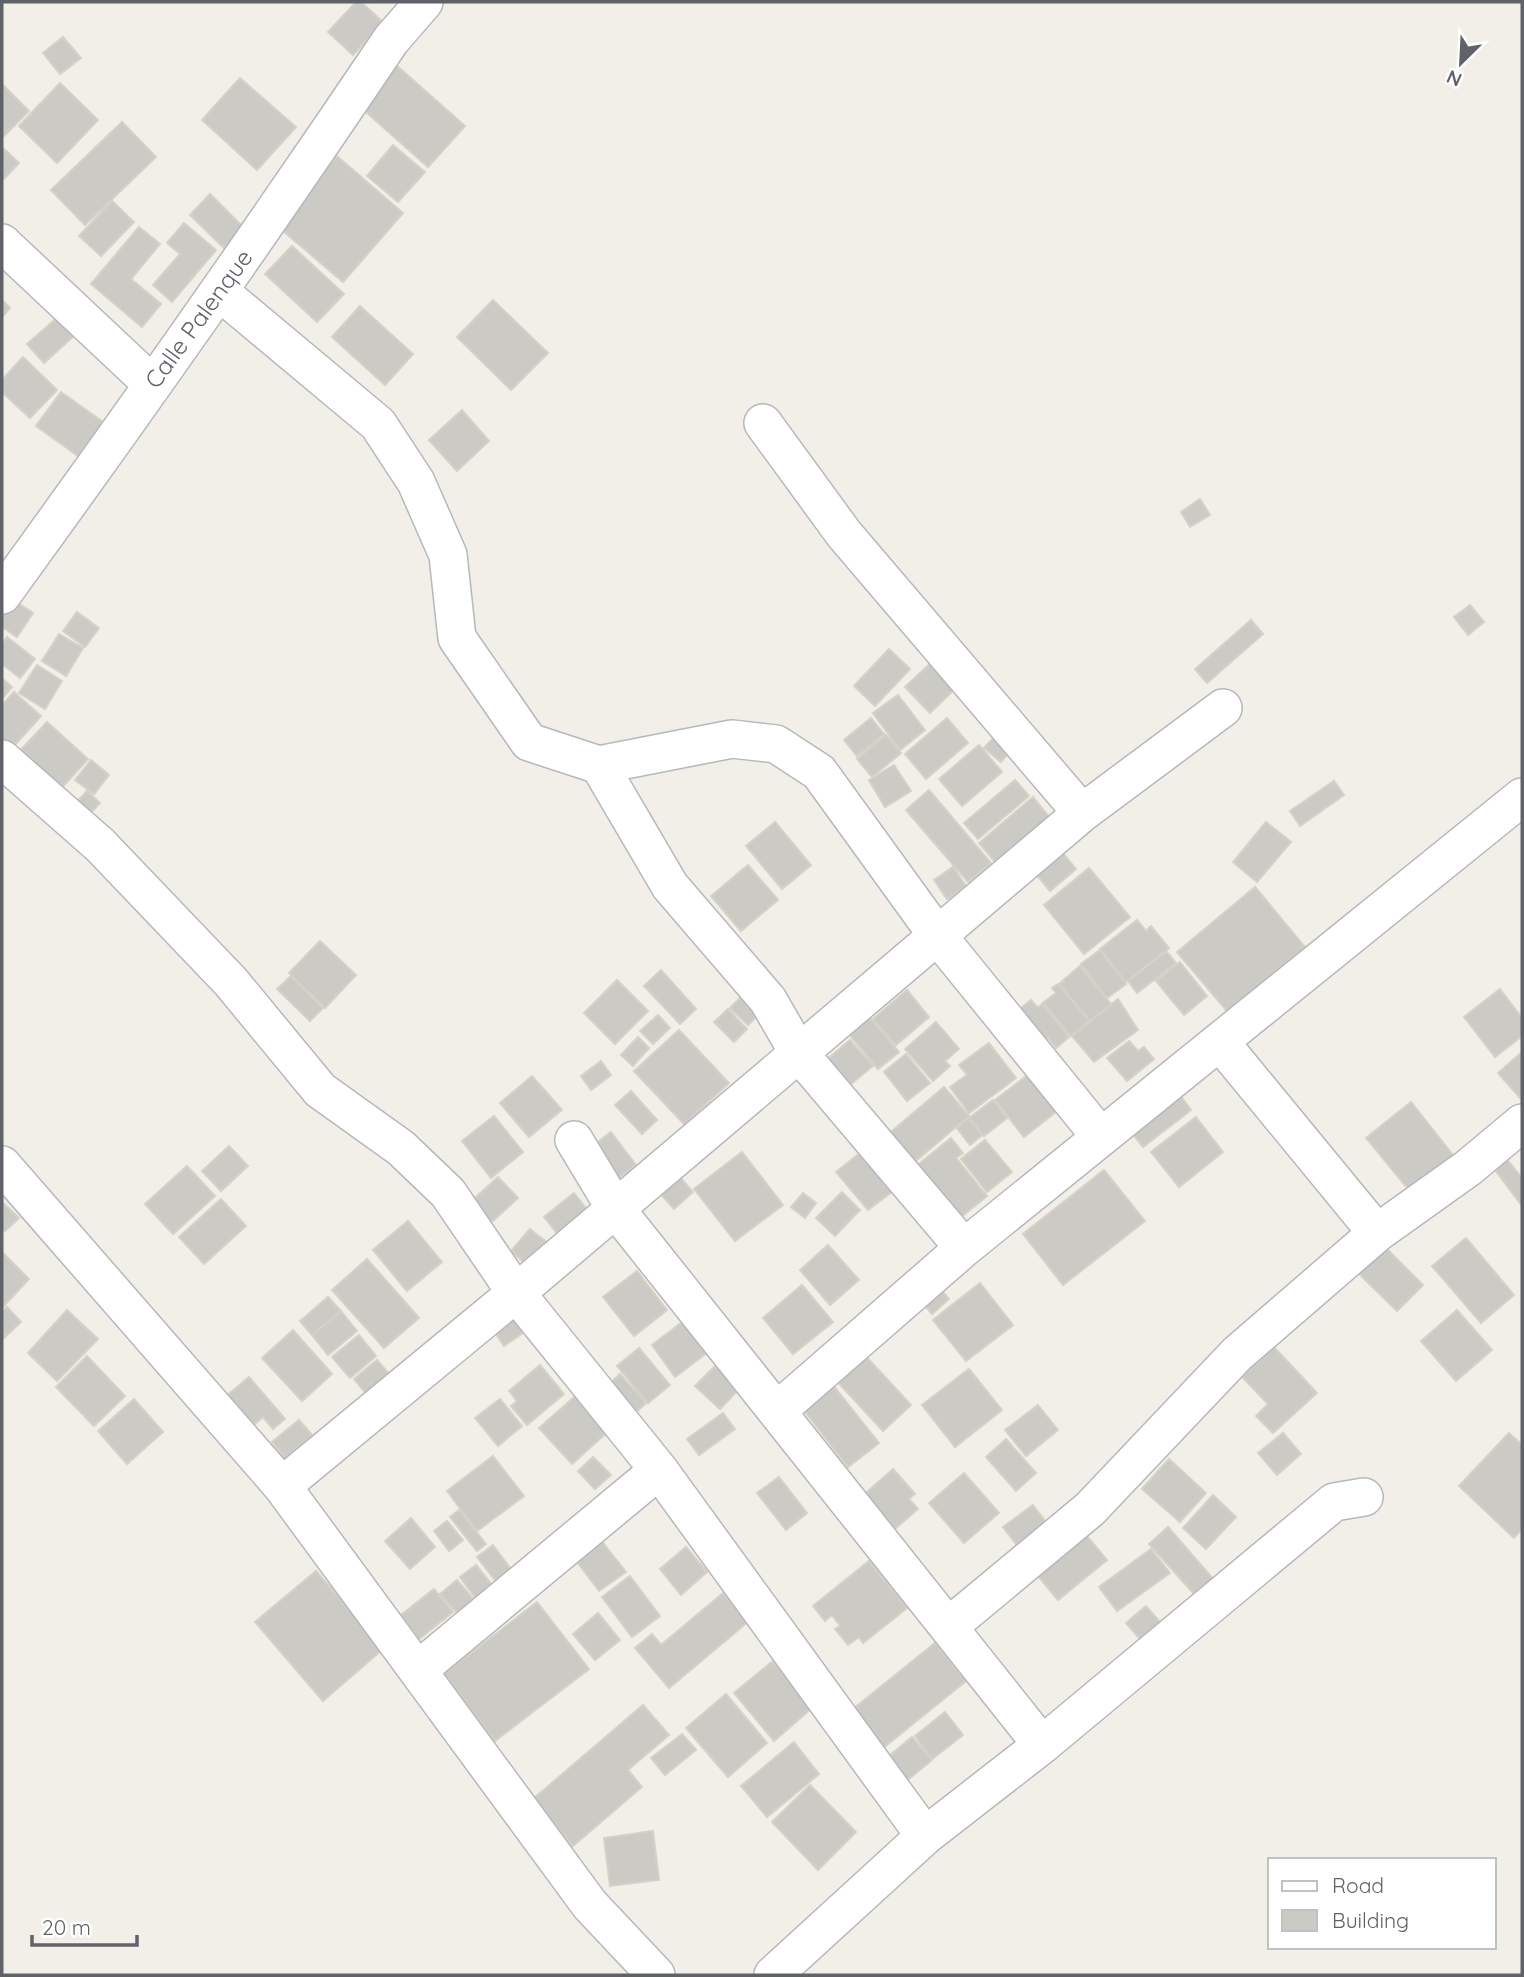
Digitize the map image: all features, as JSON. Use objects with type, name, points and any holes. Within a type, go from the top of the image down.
[{"type":"street","name":"Calle Palenque","points":[[2,595],[151,383],[220,292],[391,40],[424,2]]},
{"type":"street","points":[[2,243],[151,383]]},
{"type":"street","points":[[220,292],[378,424],[416,482],[449,555],[457,638],[529,742],[599,765],[732,739],[776,744],[819,772],[937,935],[1100,1136]]},
{"type":"street","points":[[763,424],[845,534],[1082,813]]},
{"type":"street","points":[[282,1486],[516,1293],[1082,813],[1223,708]]},
{"type":"street","points":[[2,759],[119,864],[231,982],[320,1090],[401,1148],[448,1193],[516,1293],[659,1470],[925,1836]]},
{"type":"street","points":[[599,765],[670,886],[768,1000],[798,1052],[964,1248]]},
{"type":"street","points":[[778,1409],[964,1248],[1100,1136],[1522,797]]},
{"type":"street","points":[[1220,1042],[1377,1233]]},
{"type":"street","points":[[948,1627],[1090,1509],[1237,1354],[1377,1233],[1468,1168],[1522,1123]]},
{"type":"street","points":[[574,1140],[615,1208],[778,1409],[1042,1745]]},
{"type":"street","points":[[2,1166],[282,1486],[590,1905],[656,1975]]},
{"type":"street","points":[[418,1670],[659,1470]]},
{"type":"street","points":[[773,1975],[925,1836],[1042,1745],[1334,1502],[1364,1497]]},
{"type":"building","points":[[356,2],[361,2],[383,22],[353,55],[328,32]]},
{"type":"building","points":[[63,37],[81,58],[60,74],[43,53]]},
{"type":"building","points":[[395,64],[465,126],[428,167],[358,105]]},
{"type":"building","points":[[240,78],[296,127],[257,170],[202,120]]},
{"type":"building","points":[[60,83],[98,120],[57,163],[19,126]]},
{"type":"building","points":[[2,84],[29,111],[2,138]]},
{"type":"building","points":[[122,122],[156,157],[85,225],[51,190]]},
{"type":"building","points":[[393,145],[425,172],[398,202],[367,176]]},
{"type":"building","points":[[2,147],[19,163],[2,181]]},
{"type":"building","points":[[337,156],[403,213],[343,282],[276,225]]},
{"type":"building","points":[[210,194],[244,228],[224,248],[190,215]]},
{"type":"building","points":[[112,201],[134,222],[101,256],[79,236]]},
{"type":"building","points":[[184,223],[216,250],[172,302],[153,285],[180,254],[167,243]]},
{"type":"building","points":[[139,227],[160,244],[131,279],[161,304],[142,327],[91,284]]},
{"type":"building","points":[[292,246],[344,294],[317,322],[265,274]]},
{"type":"building","points":[[2,300],[10,308],[2,317]]},
{"type":"building","points":[[493,300],[548,353],[511,390],[457,337]]},
{"type":"building","points":[[360,306],[413,354],[385,385],[332,337]]},
{"type":"building","points":[[58,317],[75,335],[44,363],[27,344]]},
{"type":"building","points":[[23,357],[57,390],[30,418],[2,392],[2,380]]},
{"type":"building","points":[[61,392],[103,422],[78,456],[36,426]]},
{"type":"building","points":[[462,410],[489,441],[457,471],[429,440]]},
{"type":"building","points":[[1200,499],[1210,515],[1190,527],[1181,512]]},
{"type":"building","points":[[12,599],[33,613],[17,637],[2,627],[2,614]]},
{"type":"building","points":[[1470,605],[1484,622],[1468,635],[1454,617]]},
{"type":"building","points":[[77,612],[99,628],[85,647],[63,631]]},
{"type":"building","points":[[1251,620],[1263,634],[1207,683],[1195,669]]},
{"type":"building","points":[[59,634],[83,648],[66,676],[42,661]]},
{"type":"building","points":[[7,637],[35,659],[20,678],[2,664],[2,644]]},
{"type":"building","points":[[889,649],[910,669],[875,706],[854,686]]},
{"type":"building","points":[[935,659],[960,684],[930,713],[905,687]]},
{"type":"building","points":[[37,665],[62,681],[45,709],[19,693]]},
{"type":"building","points":[[2,678],[12,687],[2,699]]},
{"type":"building","points":[[14,692],[41,716],[5,756],[2,753],[2,705]]},
{"type":"building","points":[[898,695],[925,730],[900,750],[873,713]]},
{"type":"building","points":[[871,718],[884,734],[857,756],[844,740]]},
{"type":"building","points":[[947,718],[968,743],[926,779],[905,754]]},
{"type":"building","points":[[47,722],[88,759],[58,792],[16,755]]},
{"type":"building","points":[[886,735],[901,753],[872,777],[857,759]]},
{"type":"building","points":[[995,736],[1011,750],[1001,762],[984,748]]},
{"type":"building","points":[[979,745],[1002,772],[962,806],[939,779]]},
{"type":"building","points":[[91,760],[109,775],[94,794],[75,780]]},
{"type":"building","points":[[894,765],[911,791],[885,807],[869,780]]},
{"type":"building","points":[[1015,780],[1029,796],[978,839],[964,823]]},
{"type":"building","points":[[1334,781],[1344,795],[1300,826],[1290,811]]},
{"type":"building","points":[[929,790],[991,863],[968,882],[906,810]]},
{"type":"building","points":[[87,791],[100,803],[84,820],[71,808]]},
{"type":"building","points":[[1033,797],[1050,818],[996,863],[979,843]]},
{"type":"building","points":[[775,822],[811,865],[782,889],[746,846]]},
{"type":"building","points":[[1266,822],[1291,842],[1257,882],[1233,862]]},
{"type":"building","points":[[1057,846],[1076,869],[1050,891],[1031,868]]},
{"type":"building","points":[[748,865],[778,900],[741,931],[711,896]]},
{"type":"building","points":[[953,867],[966,886],[947,899],[934,880]]},
{"type":"building","points":[[1089,868],[1130,917],[1084,954],[1044,905]]},
{"type":"building","points":[[1255,887],[1305,947],[1227,1011],[1177,952]]},
{"type":"building","points":[[1137,920],[1146,931],[1151,926],[1169,948],[1126,982],[1100,949]]},
{"type":"building","points":[[320,941],[356,975],[325,1008],[289,973]]},
{"type":"building","points":[[1100,950],[1126,984],[1107,998],[1081,964]]},
{"type":"building","points":[[1166,951],[1176,963],[1137,993],[1128,981]]},
{"type":"building","points":[[1180,962],[1207,996],[1184,1015],[1156,981]]},
{"type":"building","points":[[1080,966],[1111,1004],[1090,1021],[1059,984]]},
{"type":"building","points":[[661,970],[696,1009],[680,1024],[644,986]]},
{"type":"building","points":[[291,976],[323,1008],[310,1021],[277,989]]},
{"type":"building","points":[[617,980],[648,1011],[615,1044],[584,1013]]},
{"type":"building","points":[[1058,984],[1089,1021],[1071,1036],[1043,1003],[1056,993],[1052,988]]},
{"type":"building","points":[[1500,989],[1522,1018],[1522,1036],[1495,1057],[1464,1017]]},
{"type":"building","points":[[907,990],[929,1017],[896,1045],[873,1019]]},
{"type":"building","points":[[745,993],[762,1011],[748,1025],[730,1008]]},
{"type":"building","points":[[1118,999],[1138,1030],[1094,1062],[1072,1036]]},
{"type":"building","points":[[1031,1000],[1038,1008],[1042,1004],[1069,1037],[1056,1048],[1048,1038],[1037,1047],[1011,1016]]},
{"type":"building","points":[[728,1009],[747,1029],[734,1042],[714,1022]]},
{"type":"building","points":[[864,1011],[899,1052],[878,1069],[844,1028]]},
{"type":"building","points":[[658,1015],[670,1028],[653,1044],[640,1031]]},
{"type":"building","points":[[936,1022],[959,1049],[945,1061],[950,1066],[933,1081],[905,1049]]},
{"type":"building","points":[[679,1030],[729,1083],[684,1124],[634,1071]]},
{"type":"building","points":[[638,1037],[649,1048],[633,1066],[621,1055]]},
{"type":"building","points":[[850,1040],[873,1066],[839,1094],[817,1068]]},
{"type":"building","points":[[1129,1041],[1138,1051],[1144,1047],[1154,1059],[1127,1081],[1107,1058]]},
{"type":"building","points":[[989,1043],[1016,1078],[969,1113],[950,1087],[967,1075],[959,1065]]},
{"type":"building","points":[[1522,1052],[1522,1100],[1498,1073]]},
{"type":"building","points":[[906,1054],[930,1083],[907,1101],[884,1072]]},
{"type":"building","points":[[601,1061],[611,1075],[591,1090],[581,1076]]},
{"type":"building","points":[[1029,1074],[1057,1111],[1024,1137],[995,1100]]},
{"type":"building","points":[[532,1076],[562,1110],[529,1137],[500,1103]]},
{"type":"building","points":[[944,1087],[969,1116],[911,1165],[886,1136]]},
{"type":"building","points":[[631,1091],[657,1120],[642,1134],[615,1105]]},
{"type":"building","points":[[1177,1091],[1191,1110],[1143,1147],[1128,1128]]},
{"type":"building","points":[[993,1100],[1007,1118],[984,1136],[969,1118]]},
{"type":"building","points":[[1411,1102],[1457,1160],[1413,1195],[1366,1138]]},
{"type":"building","points":[[494,1116],[523,1152],[491,1178],[462,1141]]},
{"type":"building","points":[[1196,1117],[1223,1152],[1179,1187],[1151,1152]]},
{"type":"building","points":[[968,1118],[982,1135],[970,1145],[957,1128]]},
{"type":"building","points":[[611,1132],[636,1165],[614,1181],[590,1148]]},
{"type":"building","points":[[951,1138],[963,1153],[956,1158],[987,1196],[951,1225],[908,1173]]},
{"type":"building","points":[[985,1140],[1012,1172],[987,1192],[961,1159]]},
{"type":"building","points":[[229,1146],[248,1166],[221,1191],[202,1171]]},
{"type":"building","points":[[869,1146],[901,1185],[868,1210],[836,1172]]},
{"type":"building","points":[[742,1152],[783,1205],[735,1241],[694,1189]]},
{"type":"building","points":[[1505,1157],[1522,1178],[1522,1206],[1492,1166]]},
{"type":"building","points":[[187,1166],[215,1196],[173,1234],[145,1204]]},
{"type":"building","points":[[1104,1170],[1145,1221],[1063,1285],[1023,1234]]},
{"type":"building","points":[[677,1174],[693,1192],[674,1209],[658,1191]]},
{"type":"building","points":[[498,1177],[518,1198],[484,1229],[464,1208]]},
{"type":"building","points":[[842,1192],[860,1210],[835,1236],[816,1218]]},
{"type":"building","points":[[574,1193],[590,1213],[560,1237],[544,1217]]},
{"type":"building","points":[[803,1193],[816,1203],[805,1218],[791,1207]]},
{"type":"building","points":[[221,1199],[246,1226],[204,1264],[179,1237]]},
{"type":"building","points":[[3,1203],[19,1218],[5,1231],[2,1228]]},
{"type":"building","points":[[408,1221],[442,1262],[407,1291],[373,1250]]},
{"type":"building","points":[[530,1229],[549,1244],[529,1267],[511,1251]]},
{"type":"building","points":[[1466,1238],[1514,1295],[1481,1323],[1432,1266]]},
{"type":"building","points":[[1379,1241],[1423,1285],[1397,1311],[1353,1268]]},
{"type":"building","points":[[828,1245],[859,1280],[830,1305],[800,1270]]},
{"type":"building","points":[[2,1252],[29,1279],[2,1308]]},
{"type":"building","points":[[367,1259],[419,1318],[384,1348],[332,1290]]},
{"type":"building","points":[[637,1271],[667,1310],[634,1336],[603,1297]]},
{"type":"building","points":[[980,1283],[1013,1325],[966,1361],[933,1320]]},
{"type":"building","points":[[802,1285],[833,1322],[793,1354],[763,1318]]},
{"type":"building","points":[[937,1285],[949,1299],[932,1314],[920,1300]]},
{"type":"building","points":[[328,1297],[341,1311],[312,1335],[300,1321]]},
{"type":"building","points":[[7,1307],[21,1322],[4,1338],[2,1312]]},
{"type":"building","points":[[67,1310],[98,1339],[57,1381],[28,1353]]},
{"type":"building","points":[[1457,1310],[1492,1350],[1456,1381],[1421,1341]]},
{"type":"building","points":[[341,1311],[357,1331],[328,1355],[312,1335]]},
{"type":"building","points":[[512,1315],[523,1333],[504,1346],[492,1328]]},
{"type":"building","points":[[685,1320],[708,1352],[675,1377],[652,1345]]},
{"type":"building","points":[[293,1330],[332,1374],[302,1401],[262,1358]]},
{"type":"building","points":[[359,1335],[376,1356],[350,1378],[332,1357]]},
{"type":"building","points":[[1274,1347],[1317,1393],[1273,1433],[1256,1416],[1268,1404],[1242,1377]]},
{"type":"building","points":[[639,1348],[670,1385],[648,1403],[617,1366]]},
{"type":"building","points":[[861,1351],[911,1405],[883,1431],[833,1377]]},
{"type":"building","points":[[87,1356],[125,1396],[94,1426],[56,1387]]},
{"type":"building","points":[[377,1360],[392,1377],[368,1396],[354,1379]]},
{"type":"building","points":[[540,1365],[564,1394],[527,1425],[511,1406],[517,1401],[509,1391]]},
{"type":"building","points":[[715,1366],[739,1389],[720,1409],[695,1386]]},
{"type":"building","points":[[969,1369],[1002,1410],[955,1447],[922,1405]]},
{"type":"building","points":[[620,1374],[646,1403],[630,1418],[604,1389]]},
{"type":"building","points":[[249,1377],[285,1419],[273,1429],[263,1417],[250,1428],[224,1398]]},
{"type":"building","points":[[833,1385],[879,1443],[848,1467],[803,1409]]},
{"type":"building","points":[[580,1392],[612,1428],[572,1464],[539,1428]]},
{"type":"building","points":[[134,1399],[163,1432],[127,1464],[98,1431]]},
{"type":"building","points":[[500,1399],[522,1426],[498,1446],[475,1418]]},
{"type":"building","points":[[1038,1405],[1058,1430],[1026,1456],[1005,1430]]},
{"type":"building","points":[[723,1413],[735,1429],[699,1455],[687,1439]]},
{"type":"building","points":[[299,1420],[312,1435],[285,1458],[272,1442]]},
{"type":"building","points":[[1283,1433],[1301,1454],[1277,1475],[1258,1453]]},
{"type":"building","points":[[1509,1433],[1522,1445],[1522,1529],[1514,1538],[1459,1486]]},
{"type":"building","points":[[1006,1439],[1036,1473],[1016,1491],[986,1457]]},
{"type":"building","points":[[493,1456],[524,1496],[477,1531],[447,1491]]},
{"type":"building","points":[[593,1457],[611,1475],[595,1489],[578,1471]]},
{"type":"building","points":[[1169,1459],[1206,1493],[1180,1522],[1142,1489]]},
{"type":"building","points":[[893,1469],[915,1494],[909,1499],[918,1509],[889,1534],[858,1500]]},
{"type":"building","points":[[964,1473],[999,1513],[964,1543],[929,1503]]},
{"type":"building","points":[[779,1477],[807,1513],[786,1530],[757,1493]]},
{"type":"building","points":[[1213,1495],[1236,1517],[1206,1549],[1183,1528]]},
{"type":"building","points":[[1033,1505],[1052,1530],[1022,1552],[1003,1527]]},
{"type":"building","points":[[459,1510],[486,1544],[477,1551],[450,1517]]},
{"type":"building","points":[[411,1518],[435,1547],[410,1569],[385,1541]]},
{"type":"building","points":[[447,1521],[463,1540],[449,1551],[434,1531]]},
{"type":"building","points":[[1168,1527],[1214,1580],[1196,1596],[1149,1544]]},
{"type":"building","points":[[1082,1530],[1107,1560],[1058,1600],[1033,1570]]},
{"type":"building","points":[[600,1539],[626,1572],[599,1591],[574,1558]]},
{"type":"building","points":[[493,1545],[513,1572],[497,1583],[477,1557]]},
{"type":"building","points":[[686,1547],[707,1572],[681,1595],[660,1569]]},
{"type":"building","points":[[1151,1549],[1170,1573],[1117,1611],[1099,1587]]},
{"type":"building","points":[[869,1561],[907,1608],[863,1643],[859,1637],[848,1645],[835,1629],[840,1626],[832,1615],[825,1621],[813,1606]]},
{"type":"building","points":[[476,1565],[493,1586],[476,1599],[460,1577]]},
{"type":"building","points":[[316,1571],[383,1649],[323,1701],[255,1622]]},
{"type":"building","points":[[630,1576],[660,1616],[632,1637],[602,1597]]},
{"type":"building","points":[[457,1580],[475,1601],[459,1615],[440,1594]]},
{"type":"building","points":[[434,1589],[453,1612],[419,1639],[401,1615]]},
{"type":"building","points":[[723,1593],[748,1622],[669,1688],[635,1648],[652,1634],[661,1645]]},
{"type":"building","points":[[537,1602],[589,1669],[495,1741],[444,1674]]},
{"type":"building","points":[[1146,1606],[1165,1628],[1145,1645],[1126,1623]]},
{"type":"building","points":[[598,1613],[620,1640],[595,1660],[573,1634]]},
{"type":"building","points":[[935,1643],[966,1681],[883,1748],[852,1710]]},
{"type":"building","points":[[773,1661],[812,1708],[774,1741],[734,1693]]},
{"type":"building","points":[[726,1694],[767,1743],[728,1777],[686,1728]]},
{"type":"building","points":[[643,1705],[669,1735],[628,1770],[642,1787],[573,1846],[533,1799]]},
{"type":"building","points":[[945,1712],[963,1735],[932,1759],[915,1736]]},
{"type":"building","points":[[682,1734],[696,1750],[665,1775],[651,1758]]},
{"type":"building","points":[[912,1737],[932,1760],[904,1783],[884,1760]]},
{"type":"building","points":[[794,1742],[819,1774],[767,1817],[741,1786]]},
{"type":"building","points":[[810,1785],[856,1832],[818,1870],[772,1822]]},
{"type":"building","points":[[653,1831],[659,1880],[610,1886],[604,1838]]}]
